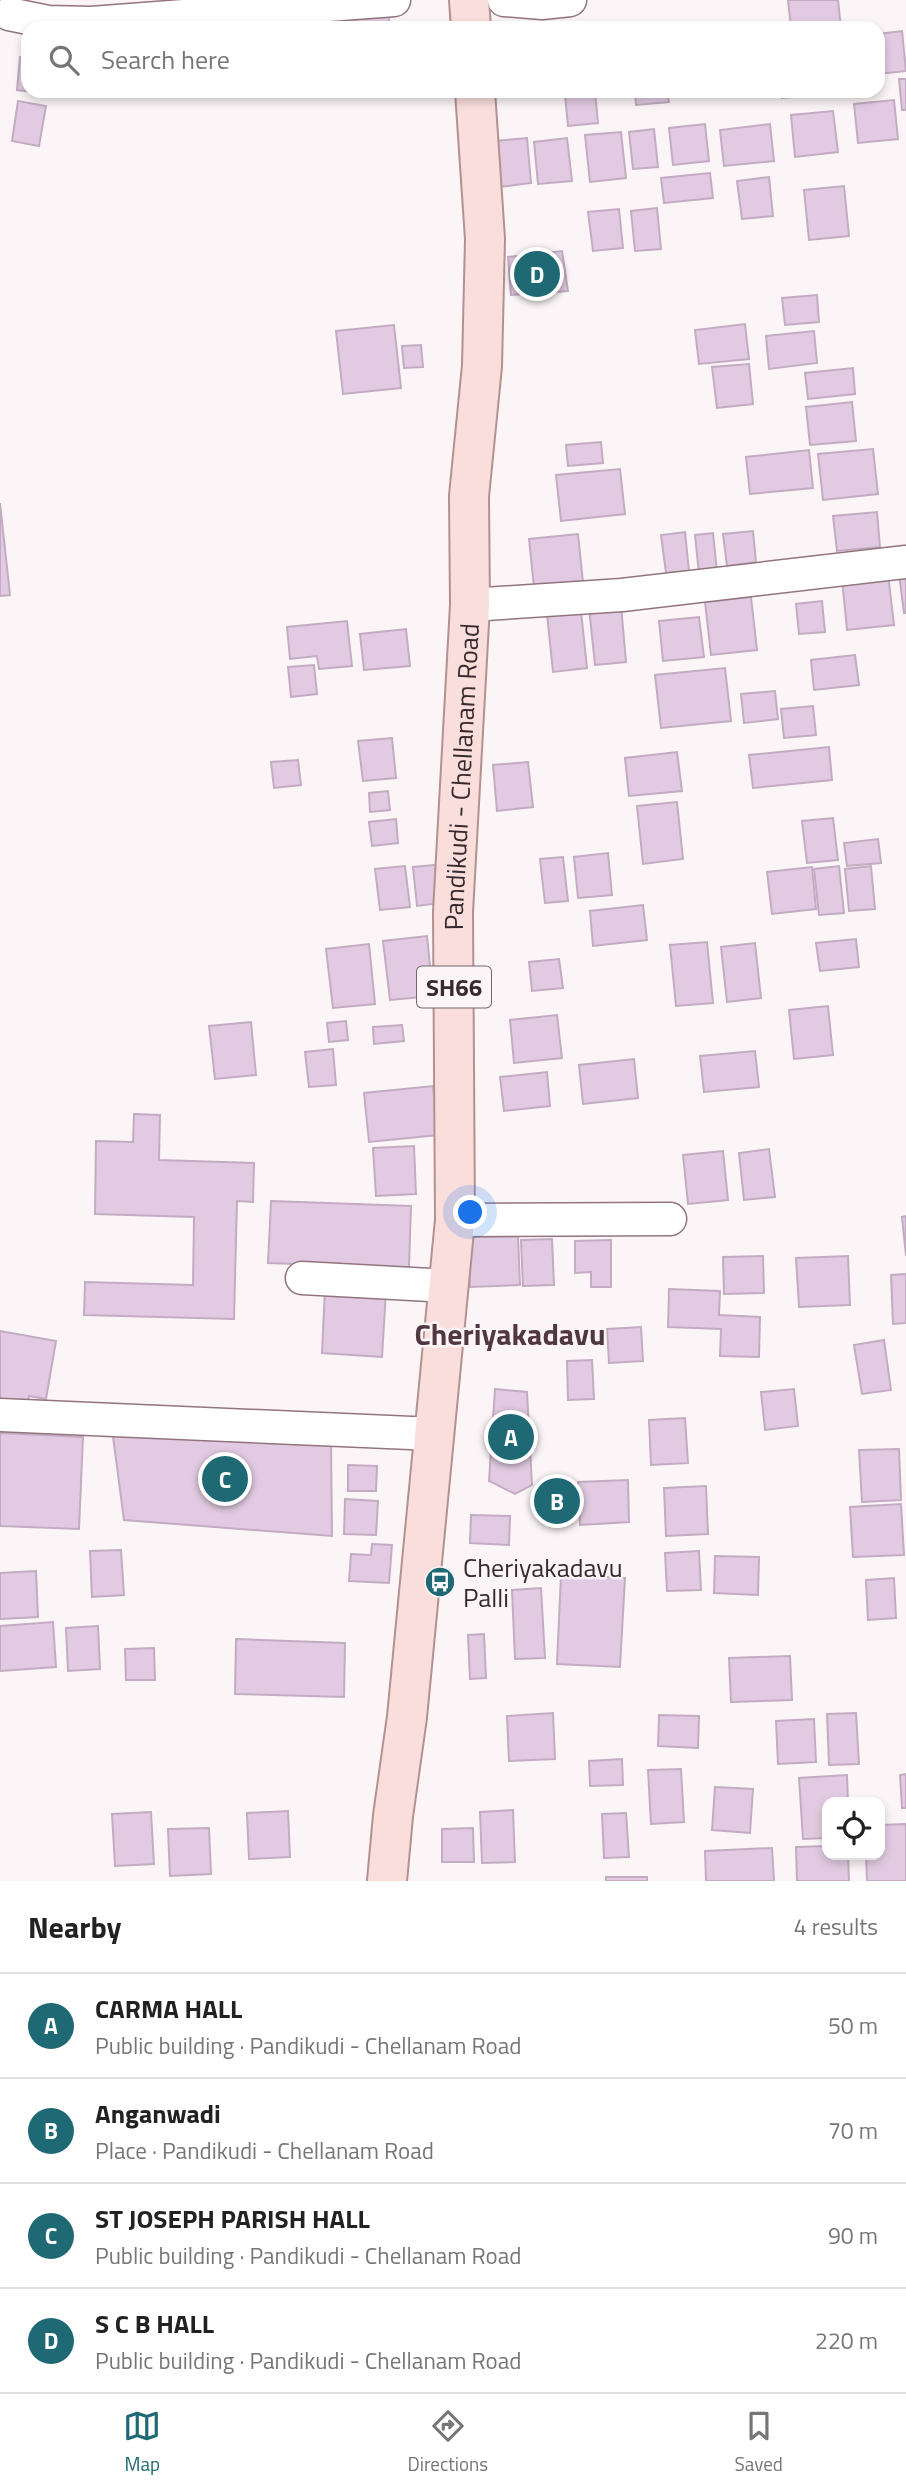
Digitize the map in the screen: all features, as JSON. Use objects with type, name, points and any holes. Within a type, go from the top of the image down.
[{"type":"main road","points":[[469,0],[470,21]]},
{"type":"main road","name":"Pandikudi - Chellanam Road","points":[[387,1881],[407,1717],[455,1220],[453,912],[470,606],[469,496],[482,366],[485,239],[475,98]]},
{"type":"street","points":[[117,21],[394,0]]},
{"type":"street","points":[[504,0],[542,3],[570,0]]},
{"type":"street","points":[[9,13],[44,21]]},
{"type":"street","points":[[470,606],[622,595],[906,562]]},
{"type":"street","points":[[455,1220],[670,1219]]},
{"type":"street","points":[[302,1278],[449,1286]]},
{"type":"street","points":[[0,1415],[434,1434]]},
{"type":"building","points":[[788,0],[838,0],[840,21],[790,21]]},
{"type":"building","points":[[387,4],[389,21],[334,21],[333,11]]},
{"type":"building","points":[[902,31],[906,71],[885,73],[885,33]]},
{"type":"building","points":[[20,57],[21,90],[17,90]]},
{"type":"building","points":[[899,79],[906,79],[906,110],[902,110]]},
{"type":"building","points":[[565,98],[596,98],[598,123],[568,126]]},
{"type":"building","points":[[636,98],[668,98],[669,102],[636,105]]},
{"type":"building","points":[[894,100],[898,139],[858,143],[854,104]]},
{"type":"building","points":[[18,101],[46,106],[39,146],[12,141]]},
{"type":"building","points":[[833,111],[838,152],[795,157],[791,115]]},
{"type":"building","points":[[705,124],[709,161],[673,165],[669,128]]},
{"type":"building","points":[[770,124],[774,161],[724,166],[720,130]]},
{"type":"building","points":[[654,129],[658,167],[633,169],[629,132]]},
{"type":"building","points":[[621,132],[626,178],[590,182],[585,135]]},
{"type":"building","points":[[527,138],[531,183],[500,187],[495,141]]},
{"type":"building","points":[[567,138],[572,181],[538,184],[534,142]]},
{"type":"building","points":[[710,173],[713,198],[664,203],[661,178]]},
{"type":"building","points":[[769,177],[773,216],[742,219],[737,181]]},
{"type":"building","points":[[844,186],[849,236],[809,240],[804,190]]},
{"type":"building","points":[[657,208],[661,249],[635,251],[631,211]]},
{"type":"building","points":[[619,209],[623,248],[593,251],[588,212]]},
{"type":"building","points":[[562,251],[568,291],[511,295],[508,257]]},
{"type":"building","points":[[817,295],[819,322],[785,325],[782,298]]},
{"type":"building","points":[[745,324],[749,359],[699,364],[695,330]]},
{"type":"building","points":[[394,325],[401,388],[343,394],[336,331]]},
{"type":"building","points":[[814,331],[817,363],[769,369],[766,336]]},
{"type":"building","points":[[421,345],[423,367],[404,368],[402,346]]},
{"type":"building","points":[[749,364],[753,404],[717,408],[712,367]]},
{"type":"building","points":[[853,368],[855,394],[808,399],[805,373]]},
{"type":"building","points":[[852,402],[856,441],[810,445],[806,407]]},
{"type":"building","points":[[601,442],[603,463],[568,466],[566,445]]},
{"type":"building","points":[[873,449],[878,494],[823,500],[818,454]]},
{"type":"building","points":[[809,450],[813,488],[750,494],[746,457]]},
{"type":"building","points":[[620,469],[625,514],[561,521],[556,475]]},
{"type":"building","points":[[0,503],[10,595],[0,596]]},
{"type":"building","points":[[877,512],[880,547],[837,551],[833,516]]},
{"type":"building","points":[[753,531],[756,562],[727,566],[723,534]]},
{"type":"building","points":[[685,532],[689,571],[666,573],[661,535]]},
{"type":"building","points":[[713,533],[717,572],[699,574],[695,535]]},
{"type":"building","points":[[578,534],[584,592],[535,597],[529,539]]},
{"type":"building","points":[[888,574],[894,625],[847,630],[842,579]]},
{"type":"building","points":[[899,574],[906,574],[906,613],[904,613]]},
{"type":"building","points":[[751,597],[757,650],[711,655],[705,602]]},
{"type":"building","points":[[822,601],[825,632],[799,634],[796,604]]},
{"type":"building","points":[[621,605],[626,662],[595,665],[589,608]]},
{"type":"building","points":[[581,611],[587,668],[553,672],[547,614]]},
{"type":"building","points":[[699,617],[704,657],[663,661],[659,621]]},
{"type":"building","points":[[347,621],[352,666],[319,669],[317,656],[290,659],[287,627]]},
{"type":"building","points":[[406,629],[410,666],[364,670],[360,634]]},
{"type":"building","points":[[855,655],[859,685],[814,690],[811,660]]},
{"type":"building","points":[[314,665],[317,694],[291,697],[288,667]]},
{"type":"building","points":[[725,668],[731,721],[661,728],[655,675]]},
{"type":"building","points":[[775,691],[778,719],[744,723],[741,694]]},
{"type":"building","points":[[813,706],[816,735],[784,738],[781,709]]},
{"type":"building","points":[[392,738],[396,778],[363,781],[358,741]]},
{"type":"building","points":[[829,747],[832,780],[753,788],[749,755]]},
{"type":"building","points":[[677,752],[682,791],[629,796],[625,758]]},
{"type":"building","points":[[298,760],[301,785],[274,788],[271,762]]},
{"type":"building","points":[[528,762],[533,807],[497,811],[493,765]]},
{"type":"building","points":[[388,791],[390,810],[370,812],[369,793]]},
{"type":"building","points":[[677,802],[683,859],[643,864],[637,806]]},
{"type":"building","points":[[833,818],[838,860],[807,863],[802,821]]},
{"type":"building","points":[[396,819],[398,843],[372,846],[369,822]]},
{"type":"building","points":[[878,839],[881,863],[847,866],[844,843]]},
{"type":"building","points":[[608,853],[612,895],[578,898],[574,857]]},
{"type":"building","points":[[563,857],[568,901],[545,903],[540,859]]},
{"type":"building","points":[[445,864],[449,902],[417,906],[413,867]]},
{"type":"building","points":[[405,866],[410,907],[380,910],[375,869]]},
{"type":"building","points":[[839,866],[844,913],[819,915],[814,869]]},
{"type":"building","points":[[871,866],[875,909],[849,911],[845,869]]},
{"type":"building","points":[[812,867],[816,909],[772,914],[767,872]]},
{"type":"building","points":[[643,905],[647,940],[593,946],[590,911]]},
{"type":"building","points":[[427,936],[433,996],[390,1000],[383,941]]},
{"type":"building","points":[[856,939],[859,967],[820,971],[816,943]]},
{"type":"building","points":[[707,942],[713,1003],[676,1006],[670,945]]},
{"type":"building","points":[[755,943],[761,998],[727,1002],[721,947]]},
{"type":"building","points":[[369,944],[375,1004],[333,1008],[326,949]]},
{"type":"building","points":[[559,959],[563,988],[532,991],[529,962]]},
{"type":"building","points":[[828,1006],[833,1055],[794,1059],[789,1010]]},
{"type":"building","points":[[557,1015],[562,1058],[514,1063],[510,1020]]},
{"type":"building","points":[[346,1021],[348,1040],[329,1042],[327,1023]]},
{"type":"building","points":[[251,1022],[256,1075],[215,1079],[209,1026]]},
{"type":"building","points":[[402,1025],[404,1041],[374,1044],[373,1027]]},
{"type":"building","points":[[333,1049],[336,1085],[309,1087],[305,1052]]},
{"type":"building","points":[[755,1051],[759,1087],[704,1092],[700,1056]]},
{"type":"building","points":[[634,1059],[638,1098],[583,1104],[579,1065]]},
{"type":"building","points":[[547,1072],[550,1106],[504,1111],[500,1077]]},
{"type":"building","points":[[433,1086],[438,1135],[369,1142],[364,1093]]},
{"type":"building","points":[[134,1114],[160,1115],[159,1160],[254,1163],[253,1202],[237,1201],[234,1319],[84,1315],[85,1282],[193,1285],[194,1217],[95,1214],[96,1141],[133,1142]]},
{"type":"building","points":[[414,1146],[416,1194],[376,1196],[373,1148]]},
{"type":"building","points":[[769,1149],[775,1197],[744,1200],[739,1153]]},
{"type":"building","points":[[723,1151],[728,1200],[688,1204],[683,1155]]},
{"type":"building","points":[[271,1201],[411,1206],[409,1268],[268,1263]]},
{"type":"building","points":[[906,1216],[906,1256],[902,1217]]},
{"type":"building","points":[[518,1236],[520,1285],[470,1287],[468,1237]]},
{"type":"building","points":[[552,1239],[554,1285],[523,1286],[521,1240]]},
{"type":"building","points":[[611,1240],[611,1287],[591,1287],[591,1272],[575,1273],[575,1241]]},
{"type":"building","points":[[763,1256],[764,1293],[724,1294],[723,1257]]},
{"type":"building","points":[[848,1256],[850,1305],[799,1307],[796,1258]]},
{"type":"building","points":[[906,1274],[906,1323],[893,1324],[891,1275]]},
{"type":"building","points":[[325,1287],[386,1291],[382,1357],[322,1353]]},
{"type":"building","points":[[669,1289],[720,1291],[719,1315],[760,1317],[759,1357],[720,1356],[721,1329],[668,1327]]},
{"type":"building","points":[[641,1327],[643,1361],[609,1363],[607,1329]]},
{"type":"building","points":[[0,1331],[56,1341],[46,1399],[29,1396],[26,1412],[0,1407]]},
{"type":"building","points":[[884,1340],[891,1390],[862,1394],[854,1345]]},
{"type":"building","points":[[592,1360],[594,1399],[568,1400],[567,1361]]},
{"type":"building","points":[[495,1389],[527,1392],[532,1485],[515,1494],[489,1481]]},
{"type":"building","points":[[794,1389],[798,1426],[765,1430],[761,1392]]},
{"type":"building","points":[[685,1418],[688,1463],[651,1465],[649,1420]]},
{"type":"building","points":[[112,1429],[331,1439],[332,1536],[124,1520]]},
{"type":"building","points":[[0,1433],[83,1437],[79,1529],[0,1526]]},
{"type":"building","points":[[899,1449],[901,1500],[862,1502],[859,1450]]},
{"type":"building","points":[[348,1465],[377,1466],[376,1491],[348,1491]]},
{"type":"building","points":[[628,1480],[629,1522],[580,1525],[578,1482]]},
{"type":"building","points":[[706,1486],[708,1534],[666,1536],[664,1488]]},
{"type":"building","points":[[541,1491],[574,1493],[572,1511],[541,1509]]},
{"type":"building","points":[[345,1499],[378,1501],[376,1535],[344,1534]]},
{"type":"building","points":[[901,1504],[904,1555],[853,1557],[850,1507]]},
{"type":"building","points":[[471,1515],[510,1516],[509,1545],[470,1543]]},
{"type":"building","points":[[372,1544],[392,1545],[389,1583],[349,1581],[351,1554],[371,1555]]},
{"type":"building","points":[[121,1550],[124,1595],[92,1597],[90,1551]]},
{"type":"building","points":[[699,1551],[701,1590],[667,1591],[665,1553]]},
{"type":"building","points":[[715,1556],[759,1557],[758,1595],[714,1593]]},
{"type":"building","points":[[36,1571],[38,1617],[0,1619],[0,1573]]},
{"type":"building","points":[[561,1575],[625,1578],[620,1667],[557,1664]]},
{"type":"building","points":[[894,1578],[896,1618],[868,1620],[866,1580]]},
{"type":"building","points":[[541,1588],[545,1658],[515,1659],[512,1590]]},
{"type":"building","points":[[53,1622],[56,1667],[0,1671],[0,1626]]},
{"type":"building","points":[[98,1626],[100,1669],[68,1671],[66,1628]]},
{"type":"building","points":[[484,1634],[486,1678],[470,1679],[468,1635]]},
{"type":"building","points":[[236,1639],[345,1643],[344,1697],[235,1694]]},
{"type":"building","points":[[154,1648],[155,1680],[126,1680],[125,1649]]},
{"type":"building","points":[[790,1656],[792,1700],[731,1702],[729,1658]]},
{"type":"building","points":[[553,1713],[555,1759],[509,1761],[507,1716]]},
{"type":"building","points":[[856,1713],[859,1764],[829,1765],[827,1714]]},
{"type":"building","points":[[659,1715],[699,1716],[698,1748],[658,1746]]},
{"type":"building","points":[[814,1719],[816,1762],[778,1764],[776,1721]]},
{"type":"building","points":[[622,1759],[623,1785],[590,1786],[589,1761]]},
{"type":"building","points":[[681,1769],[684,1822],[651,1824],[648,1770]]},
{"type":"building","points":[[906,1774],[906,1808],[902,1808],[900,1775]]},
{"type":"building","points":[[847,1775],[848,1797],[822,1797],[822,1838],[803,1839],[799,1778]]},
{"type":"building","points":[[715,1787],[753,1789],[750,1833],[712,1830]]},
{"type":"building","points":[[513,1810],[515,1862],[482,1863],[480,1812]]},
{"type":"building","points":[[288,1811],[290,1857],[249,1859],[247,1813]]},
{"type":"building","points":[[151,1812],[154,1864],[115,1866],[112,1814]]},
{"type":"building","points":[[626,1813],[629,1857],[604,1858],[602,1814]]},
{"type":"building","points":[[906,1824],[906,1881],[867,1881],[866,1860],[885,1860],[885,1825]]},
{"type":"building","points":[[209,1828],[211,1874],[170,1876],[168,1829]]},
{"type":"building","points":[[473,1828],[474,1862],[442,1862],[442,1829]]},
{"type":"building","points":[[822,1846],[822,1860],[848,1860],[849,1881],[797,1881],[796,1847]]},
{"type":"building","points":[[772,1848],[774,1881],[706,1881],[705,1851]]},
{"type":"building","points":[[606,1877],[647,1877],[647,1881],[606,1881]]},
{"type":"place","name":"S C B HALL","points":[[537,274]]},
{"type":"place","name":"CARMA HALL","points":[[511,1437]]},
{"type":"place","name":"ST JOSEPH PARISH HALL","points":[[225,1479]]},
{"type":"place","name":"Anganwadi","points":[[557,1501]]},
{"type":"place","name":"Cheriyakadavu Palli","points":[[440,1582]]},
{"type":"district","name":"Cheriyakadavu","points":[[510,1334]]}]
